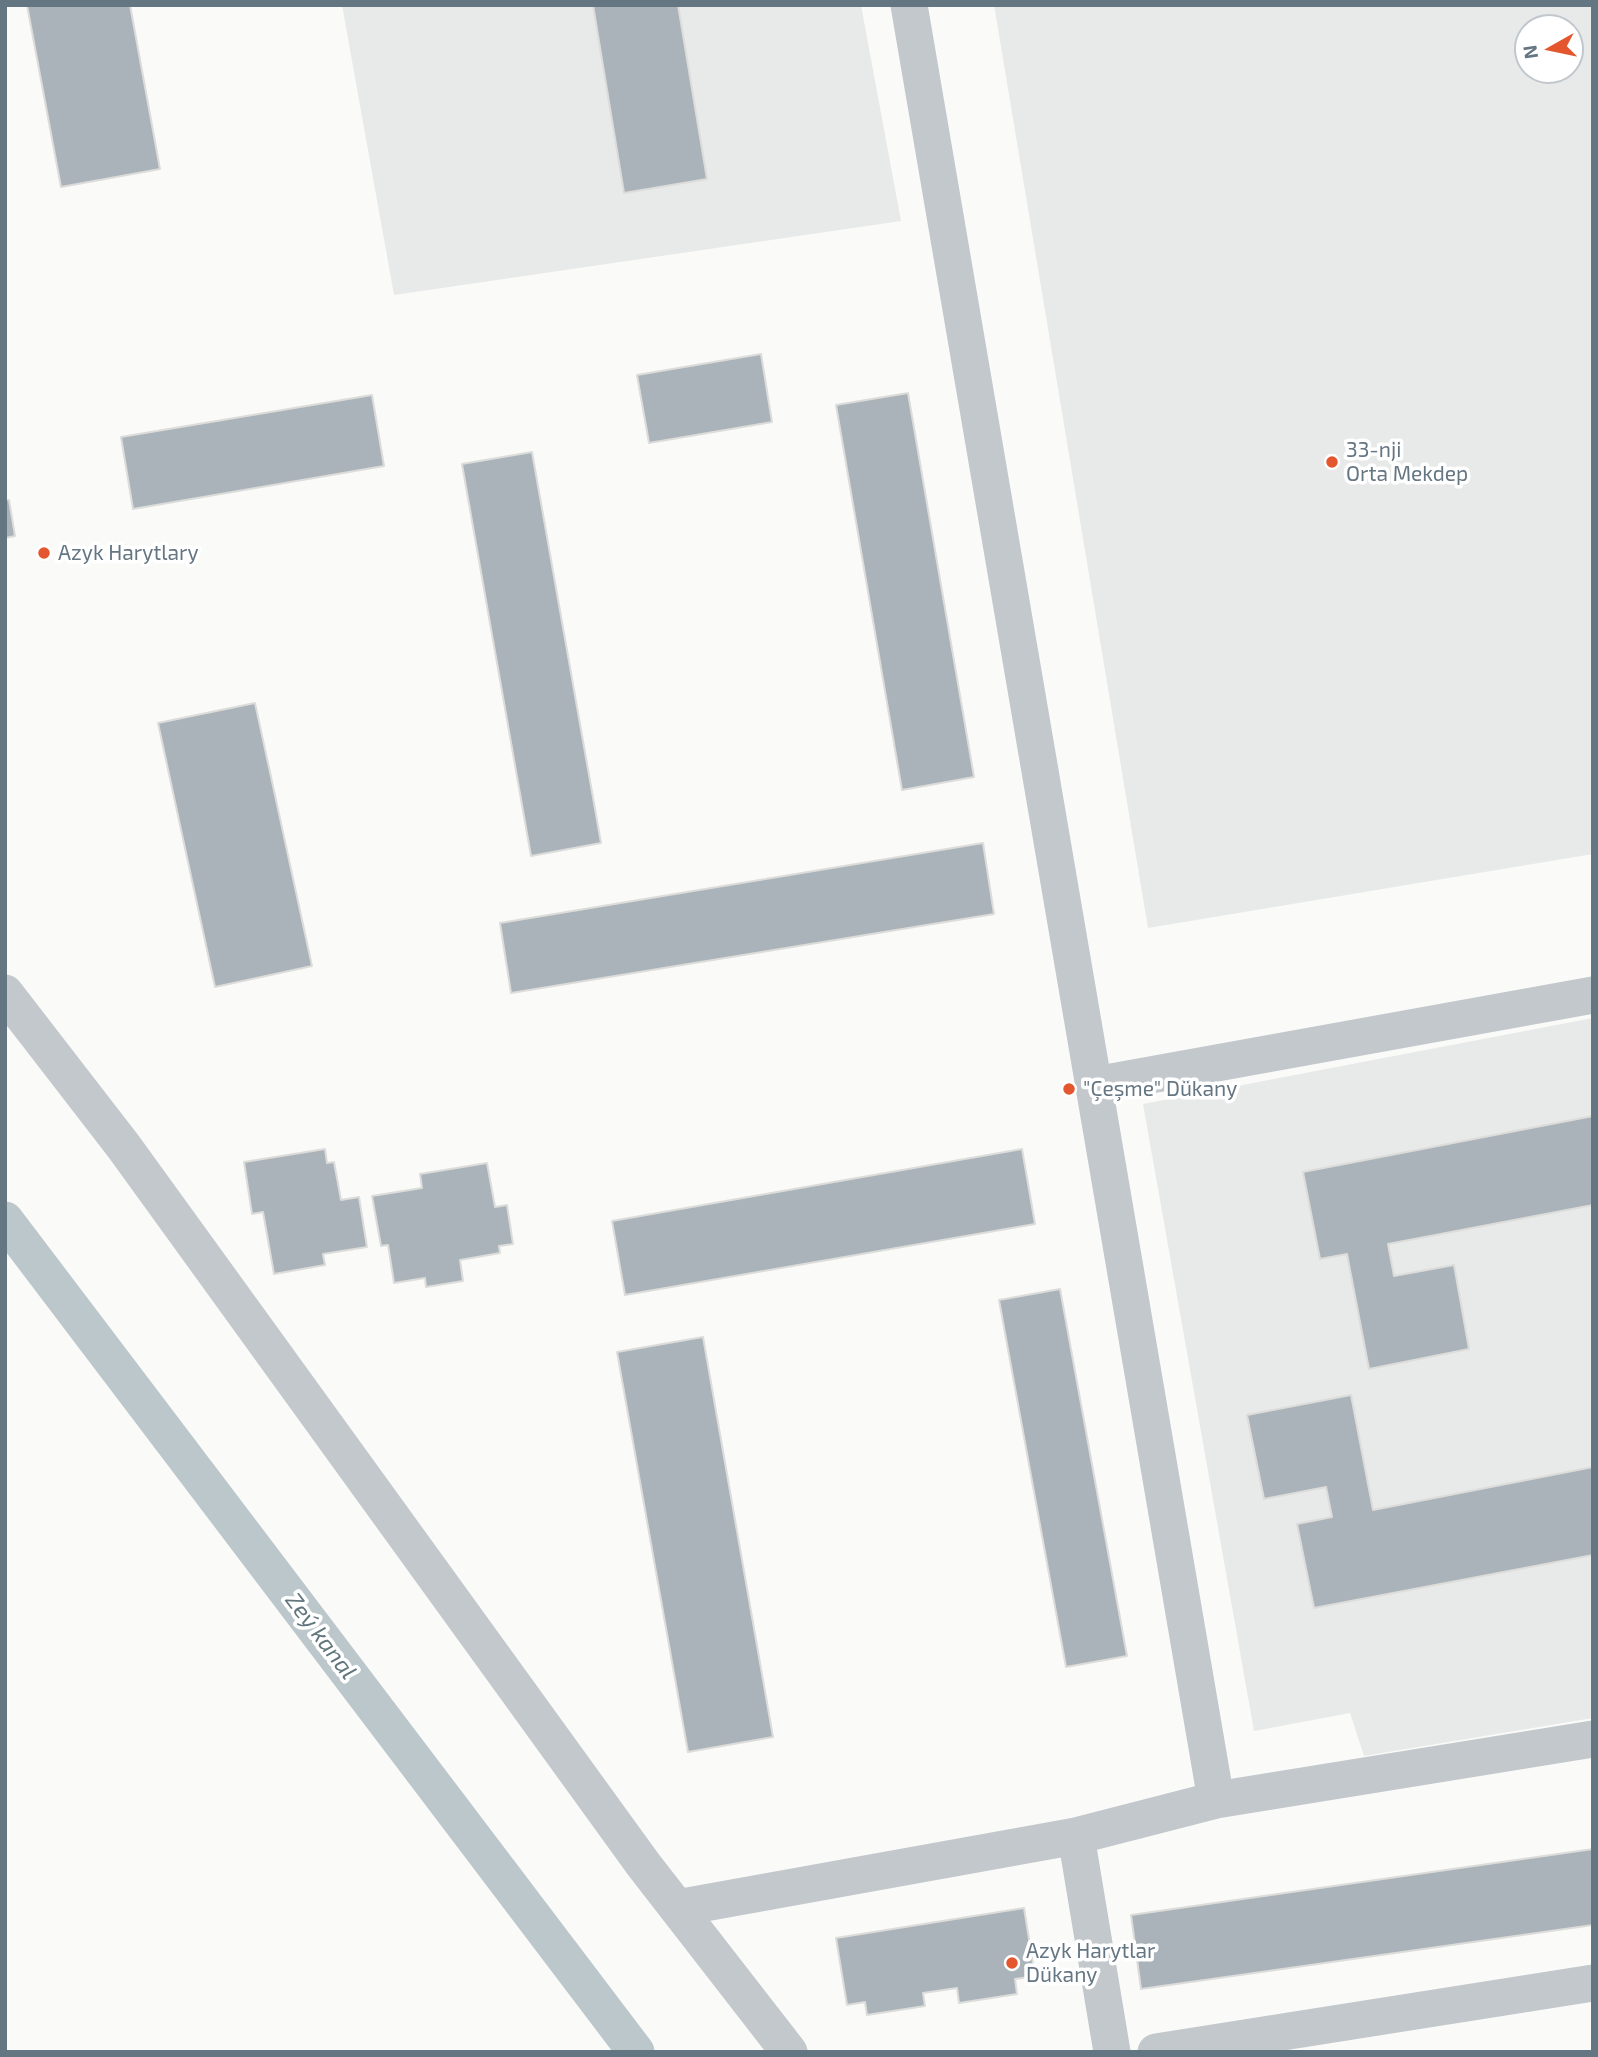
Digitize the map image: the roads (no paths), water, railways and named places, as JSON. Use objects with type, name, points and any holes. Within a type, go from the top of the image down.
[{"type":"lane","points":[[909,5],[1216,1800]]},
{"type":"lane","points":[[5,993],[124,1147],[677,1908],[789,2052]]},
{"type":"lane","points":[[1095,1085],[1593,995]]},
{"type":"lane","points":[[677,1908],[1076,1836],[1216,1800],[1593,1739]]},
{"type":"lane","points":[[1076,1836],[1112,2052]]},
{"type":"lane","points":[[1156,2052],[1593,1983]]},
{"type":"waterway","name":"Zeý kanal","points":[[5,1220],[636,2052]]},
{"type":"place","name":"33-nji Orta Mekdep","points":[[1332,462]]},
{"type":"place","name":"Azyk Harytlary","points":[[44,553]]},
{"type":"place","name":"\"Çeşme\" Dükany","points":[[1069,1089]]},
{"type":"place","name":"Azyk Harytlar Dükany","points":[[1012,1963]]}]
